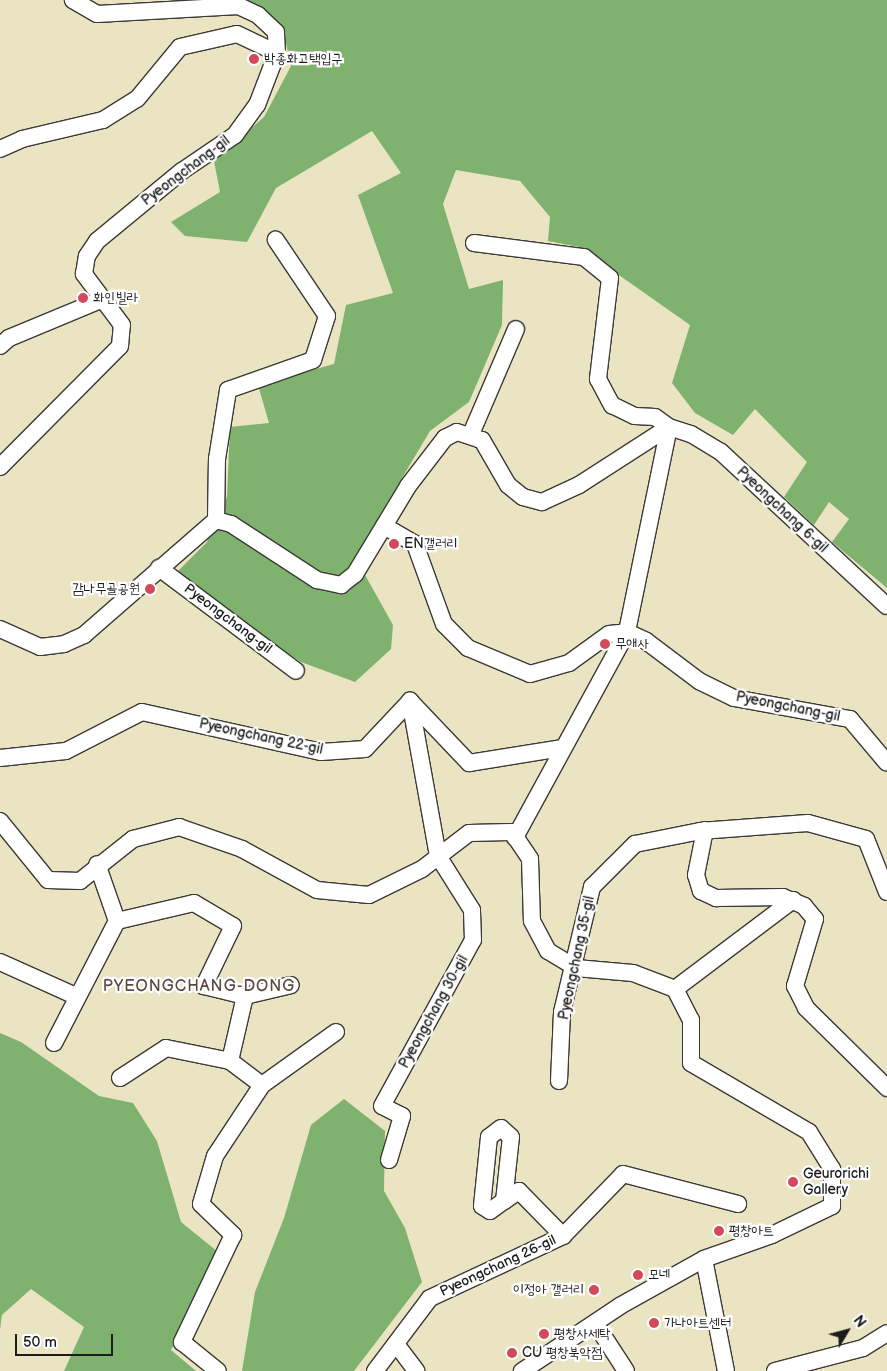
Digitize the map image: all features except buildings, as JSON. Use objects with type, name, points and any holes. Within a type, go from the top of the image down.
[{"type":"street","points":[[0,149],[22,139],[103,120],[137,99],[180,47],[237,34],[278,52],[276,32],[251,10],[237,3],[97,14],[73,0]]},
{"type":"street","name":"Pyeongchang-gil","points":[[0,467],[120,346],[122,325],[84,274],[87,256],[97,241],[182,171],[235,135],[257,105],[278,52]]},
{"type":"street","points":[[0,629],[40,647],[64,644],[84,635],[216,520],[217,459],[228,390],[313,360],[327,316],[276,240]]},
{"type":"street","name":"Pyeongchang 6-gil","points":[[474,243],[584,257],[610,278],[598,379],[612,406],[635,416],[655,416],[669,427],[721,452],[887,606]]},
{"type":"street","points":[[3,337],[104,299]]},
{"type":"street","points":[[471,434],[516,329]]},
{"type":"street","points":[[216,520],[231,524],[317,580],[341,585],[355,574],[384,526],[445,438],[457,432],[471,434],[494,456],[508,485],[523,497],[542,502],[580,485],[669,427]]},
{"type":"street","points":[[515,837],[627,632],[669,427]]},
{"type":"street","points":[[384,526],[415,544],[444,624],[468,648],[530,674],[568,663],[609,634],[627,632]]},
{"type":"street","name":"Pyeongchang-gil","points":[[159,568],[296,671]]},
{"type":"street","name":"Pyeongchang-gil","points":[[627,632],[646,641],[700,681],[734,698],[850,719],[887,763]]},
{"type":"street","points":[[410,701],[469,763],[563,748]]},
{"type":"street","name":"Pyeongchang 22-gil","points":[[0,758],[66,751],[142,712],[320,752],[365,749],[410,701]]},
{"type":"street","name":"Pyeongchang 30-gil","points":[[389,1160],[402,1116],[382,1106],[473,940],[472,910],[438,856],[410,701]]},
{"type":"street","points":[[0,821],[48,880],[80,881],[97,864],[133,839],[179,827],[242,849],[317,890],[369,896],[438,856],[469,833],[512,832],[530,859],[532,921],[548,950],[576,968],[633,973],[675,989],[691,1020],[692,1063],[809,1132],[832,1169],[832,1206],[772,1236],[704,1259],[595,1323],[522,1371]]},
{"type":"street","name":"Pyeongchang 35-gil","points":[[560,1081],[562,1012],[576,968],[592,887],[635,844],[706,830],[808,823],[866,839],[887,892]]},
{"type":"street","points":[[706,830],[696,874],[701,891],[716,898],[783,896],[792,900],[815,919],[795,986],[806,1008],[887,1088]]},
{"type":"street","points":[[54,1043],[117,921],[97,864]]},
{"type":"street","points":[[675,989],[792,900]]},
{"type":"street","points":[[117,921],[194,903],[233,926],[204,986],[245,996],[291,985]]},
{"type":"street","points":[[0,962],[78,997]]},
{"type":"street","points":[[230,1061],[245,996]]},
{"type":"street","points":[[218,1371],[182,1342],[234,1235],[201,1204],[214,1156],[262,1085],[336,1032]]},
{"type":"street","points":[[120,1078],[166,1048],[230,1061],[262,1085]]},
{"type":"street","name":"Pyeongchang 26-gil","points":[[375,1371],[430,1298],[563,1236],[623,1174],[738,1204]]},
{"type":"street","name":"Pyeongchang 26-gil","points":[[504,1202],[519,1191],[563,1236]]},
{"type":"street","points":[[704,1259],[726,1371]]},
{"type":"street","points":[[595,1323],[626,1371]]},
{"type":"street","points":[[775,1371],[863,1348],[887,1333]]},
{"type":"street","points":[[396,1344],[416,1371]]},
{"type":"green space","points":[[238,0],[887,0],[887,588],[832,542],[849,519],[829,502],[814,525],[784,497],[807,462],[755,409],[733,435],[695,413],[672,383],[690,325],[579,247],[548,241],[550,217],[520,181],[456,170],[443,204],[469,289],[503,280],[502,325],[469,402],[430,431],[355,557],[393,625],[391,649],[355,682],[301,662],[172,577],[207,542],[227,497],[230,427],[269,423],[258,385],[334,364],[346,305],[393,293],[358,195],[401,173],[372,131],[276,188],[247,242],[185,236],[171,222],[220,192],[214,161],[264,117],[291,66],[286,43]]},
{"type":"green space","points":[[0,1033],[21,1042],[99,1096],[133,1103],[157,1141],[181,1222],[223,1256],[171,1350],[196,1371],[64,1371],[84,1327],[31,1289],[2,1315],[0,1330]]},
{"type":"green space","points":[[344,1099],[385,1131],[384,1191],[405,1228],[422,1282],[354,1371],[242,1371],[255,1292],[284,1218],[311,1125]]},
{"type":"place","name":"박종화고택입구","points":[[254,59]]},
{"type":"place","name":"화인빌라","points":[[83,298]]},
{"type":"place","name":"EN갤러리","points":[[394,544]]},
{"type":"place","name":"감나무골공원","points":[[150,589]]},
{"type":"place","name":"무애사","points":[[605,644]]},
{"type":"place","name":"Geurorichi Gallery","points":[[793,1182]]},
{"type":"place","name":"평창아트","points":[[719,1231]]},
{"type":"place","name":"모네","points":[[638,1275]]},
{"type":"place","name":"이정아 갤러리","points":[[594,1290]]},
{"type":"place","name":"가나아트센터","points":[[654,1323]]},
{"type":"place","name":"평창사세탁","points":[[544,1334]]},
{"type":"place","name":"CU 평창북악점","points":[[512,1353]]},
{"type":"district","name":"PYEONGCHANG-DONG","points":[[199,987]]}]
